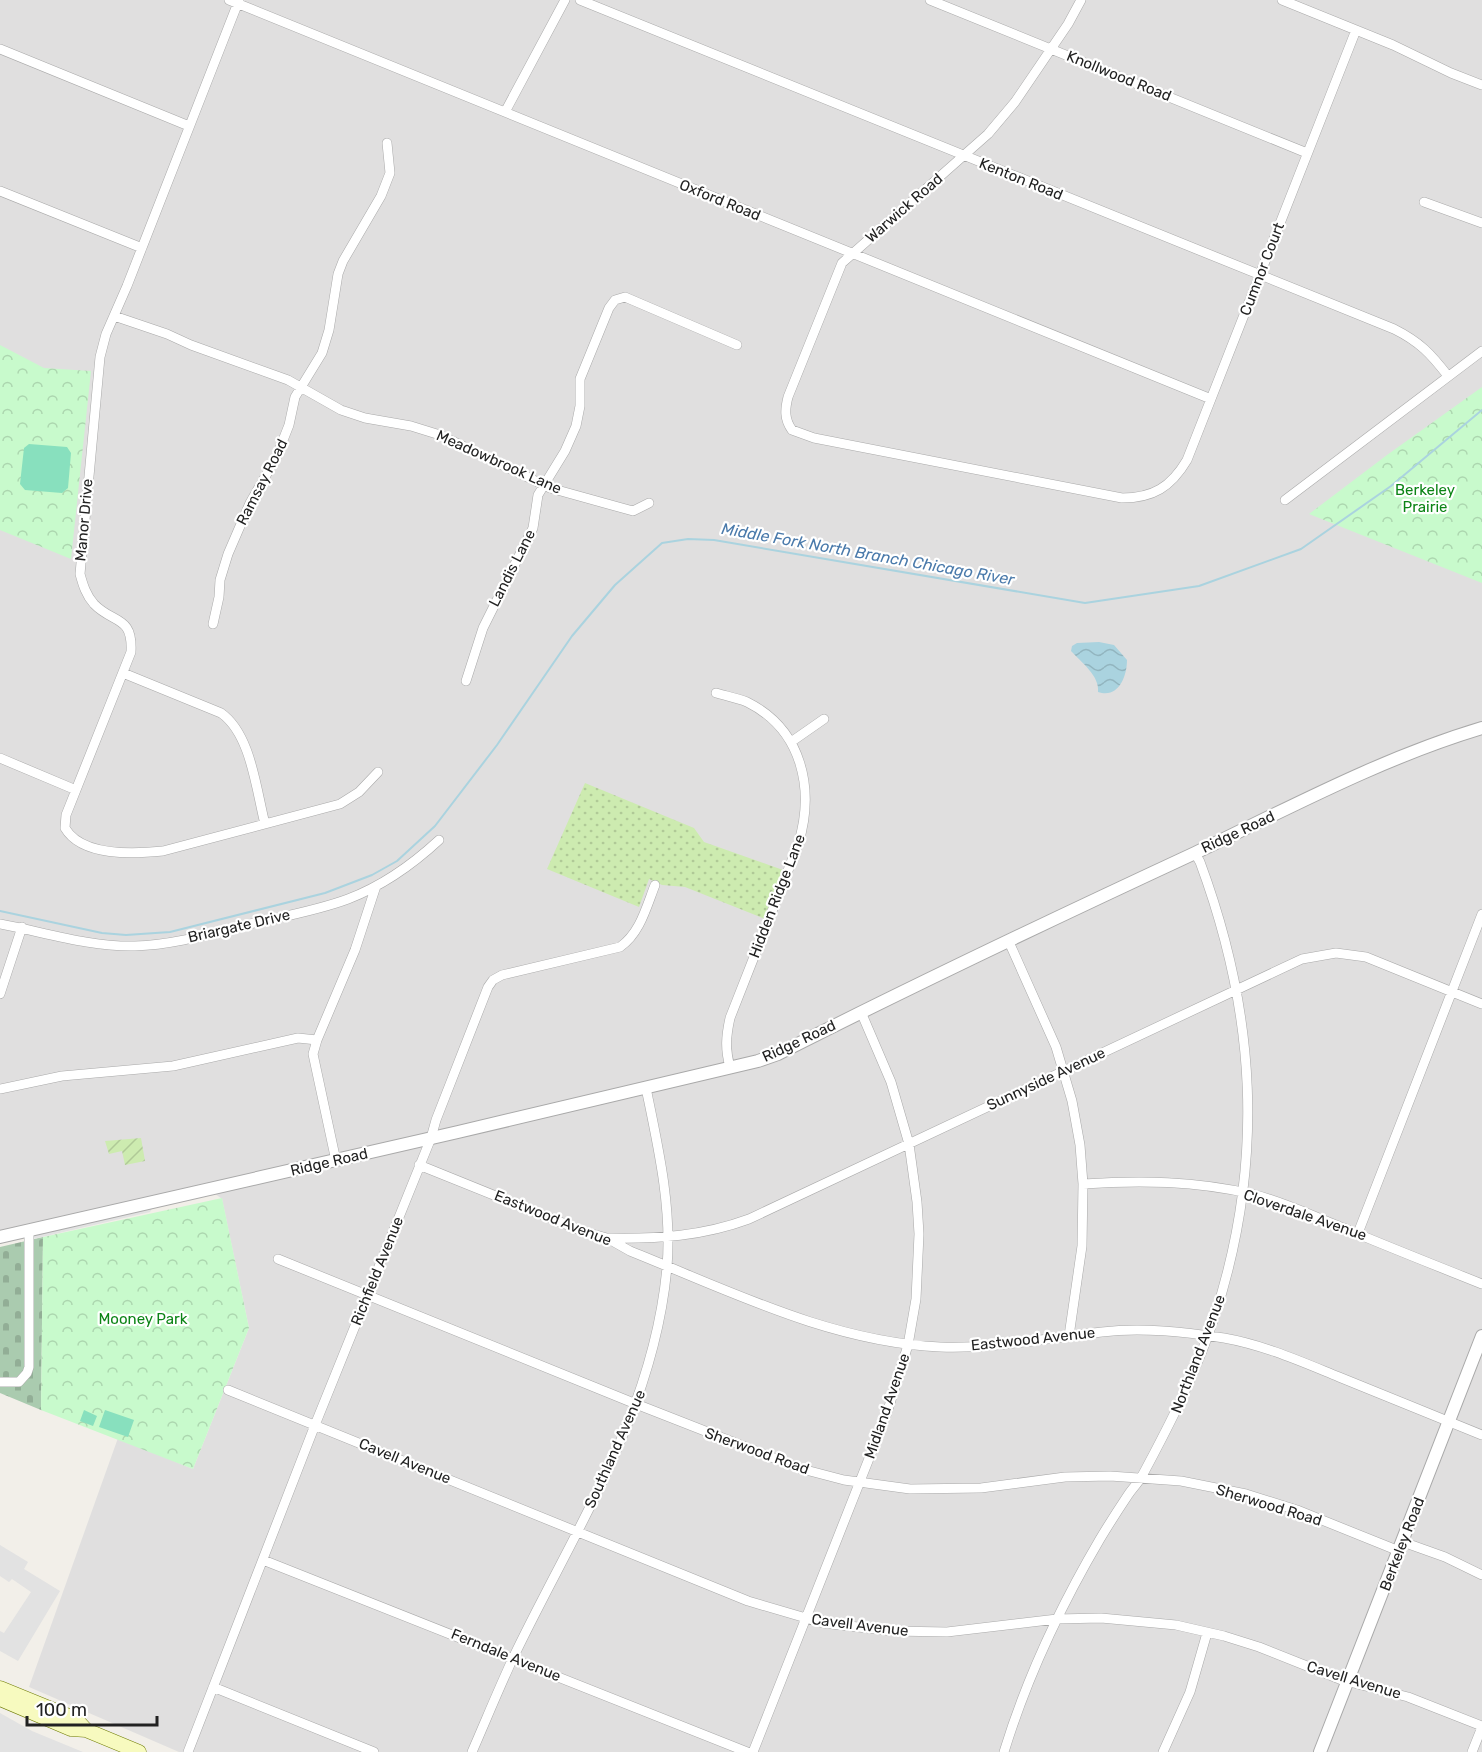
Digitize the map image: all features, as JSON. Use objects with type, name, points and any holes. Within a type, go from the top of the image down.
[{"type":"main road","points":[[0,1688],[76,1719],[86,1730]]},
{"type":"main road","points":[[0,1698],[72,1730],[86,1730],[139,1752]]},
{"type":"street","points":[[505,112],[565,0]]},
{"type":"street","name":"Kenton Road","points":[[580,0],[1411,338],[1426,348],[1448,376]]},
{"type":"street","name":"Knollwood Road","points":[[930,0],[1307,153]]},
{"type":"street","name":"Warwick Road","points":[[1081,0],[1052,49],[1015,102],[988,134],[842,263],[785,408],[788,424],[792,430],[804,435],[1122,498],[1139,498],[1150,495]]},
{"type":"street","points":[[1282,0],[1482,85]]},
{"type":"street","name":"Oxford Road","points":[[235,1],[1211,399]]},
{"type":"street","name":"Manor Drive","points":[[235,1],[142,248],[106,334],[100,357],[80,564],[82,585],[95,604],[123,622],[132,640],[131,652],[64,823],[69,835],[84,845],[116,852],[144,853],[265,824]]},
{"type":"street","name":"Cumnor Court","points":[[1150,495],[1172,480],[1187,460],[1356,30]]},
{"type":"street","points":[[0,49],[189,126]]},
{"type":"street","name":"Ramsay Road","points":[[213,624],[220,580],[228,554],[250,503],[276,458],[289,425],[295,397],[315,367],[326,342],[338,274],[343,261],[381,196],[390,173],[387,143]]},
{"type":"street","points":[[0,191],[142,248]]},
{"type":"street","points":[[1424,202],[1482,223]]},
{"type":"street","name":"Landis Lane","points":[[466,681],[486,619],[530,536],[538,495],[558,465],[576,426],[580,406],[580,379],[605,315],[615,300],[625,297],[737,345]]},
{"type":"street","name":"Meadowbrook Lane","points":[[114,316],[288,380],[341,410],[357,416],[411,426],[440,435],[543,485],[633,511],[649,503]]},
{"type":"street","points":[[1285,500],[1482,351]]},
{"type":"street","points":[[123,673],[221,713],[229,719],[239,731],[246,749],[265,824],[340,804],[359,792],[378,772]]},
{"type":"street","name":"Hidden Ridge Lane","points":[[716,693],[738,699],[759,709],[782,730],[791,742],[803,776],[806,808],[805,824],[730,1018],[726,1037],[726,1054],[730,1067]]},
{"type":"street","points":[[791,742],[824,719]]},
{"type":"street","name":"Ridge Road","points":[[0,1237],[336,1161],[646,1088],[778,1054],[861,1012],[1403,756],[1482,728]]},
{"type":"street","points":[[0,758],[76,790]]},
{"type":"street","name":"Briargate Drive","points":[[0,924],[95,943],[135,946],[164,944],[331,904],[376,886],[402,870],[439,840]]},
{"type":"street","name":"Northland Avenue","points":[[1004,1752],[1049,1633],[1101,1538],[1142,1477],[1170,1423],[1208,1336],[1227,1277],[1243,1193],[1248,1127],[1246,1050],[1223,928],[1195,853]]},
{"type":"street","name":"Richfield Avenue","points":[[188,1752],[315,1425],[431,1138],[488,987],[502,975],[620,947],[636,932],[655,885]]},
{"type":"street","points":[[336,1161],[314,1065],[314,1054],[317,1040],[356,950],[376,886]]},
{"type":"street","points":[[1358,1233],[1482,914]]},
{"type":"street","points":[[0,994],[22,927]]},
{"type":"street","points":[[1009,942],[1048,1026],[1064,1071],[1080,1145],[1083,1184],[1082,1246],[1069,1336]]},
{"type":"street","name":"Sunnyside Avenue","points":[[607,1238],[667,1237],[703,1233],[749,1219],[1302,959],[1336,953],[1366,957],[1482,1004]]},
{"type":"street","name":"Midland Avenue","points":[[753,1752],[887,1413],[909,1345],[916,1299],[919,1259],[917,1202],[909,1144],[891,1082],[861,1012]]},
{"type":"street","points":[[0,1089],[62,1076],[173,1066],[298,1038],[317,1040]]},
{"type":"street","name":"Southland Avenue","points":[[472,1752],[513,1658],[578,1531],[636,1404],[657,1333],[667,1265],[667,1237],[661,1169],[646,1088]]},
{"type":"street","name":"Eastwood Avenue","points":[[419,1165],[585,1232],[607,1238],[630,1251],[800,1319],[849,1334],[909,1345],[939,1347],[989,1347],[1104,1332],[1142,1330],[1208,1336],[1281,1354],[1482,1435]]},
{"type":"street","name":"Cloverdale Avenue","points":[[1083,1184],[1163,1181],[1243,1193],[1277,1202],[1482,1284]]},
{"type":"street","points":[[0,1382],[19,1382],[29,1367],[29,1231]]},
{"type":"street","name":"Sherwood Road","points":[[278,1259],[784,1464],[860,1483],[910,1489],[981,1488],[1065,1477],[1142,1477],[1181,1481],[1246,1494],[1401,1547],[1445,1557],[1482,1575]]},
{"type":"street","name":"Berkeley Road","points":[[1320,1752],[1482,1336]]},
{"type":"street","name":"Cavell Avenue","points":[[228,1390],[748,1601],[806,1619],[894,1631],[928,1632],[987,1629],[1057,1619],[1101,1618],[1152,1622],[1260,1647],[1349,1681],[1408,1697],[1482,1726]]},
{"type":"street","name":"Ferndale Avenue","points":[[263,1560],[747,1752]]},
{"type":"street","points":[[1163,1752],[1190,1692],[1207,1633]]},
{"type":"street","points":[[213,1687],[374,1752]]},
{"type":"street","points":[[1472,1752],[1482,1726]]},
{"type":"shaded area","points":[[0,0],[1482,0],[1482,1752],[179,1752],[29,1687],[118,1438],[193,1469],[249,1328],[222,1199],[202,1184],[0,1232]]},
{"type":"shaded area","points":[[153,1207],[150,1212],[29,1240],[29,1235]]},
{"type":"shaded area","points":[[0,1545],[28,1562],[24,1569],[60,1591],[18,1661],[0,1651],[0,1631],[4,1633],[31,1592],[12,1579],[9,1582],[0,1576]]},
{"type":"shaded area","points":[[0,1713],[32,1731],[83,1752],[0,1752]]},
{"type":"green space","points":[[0,345],[44,368],[91,371],[71,559],[0,530]]},
{"type":"green space","name":"Berkeley Prairie","points":[[1482,387],[1482,583],[1309,514],[1387,455]]},
{"type":"green space","points":[[29,444],[67,447],[71,453],[68,488],[62,493],[25,490],[20,484],[24,448]]},
{"type":"green space","points":[[585,783],[694,828],[704,842],[783,870],[765,919],[685,887],[662,885],[649,879],[639,907],[547,869]]},
{"type":"green space","points":[[141,1138],[145,1161],[125,1165],[122,1151],[109,1154],[105,1141]]},
{"type":"green space","name":"Mooney Park","points":[[222,1198],[249,1328],[193,1469],[41,1410],[43,1237]]},
{"type":"green space","points":[[43,1237],[41,1410],[0,1393],[0,1247]]},
{"type":"green space","points":[[84,1410],[97,1416],[93,1426],[80,1421]]},
{"type":"green space","points":[[105,1410],[134,1420],[128,1437],[99,1427]]},
{"type":"water","points":[[1099,642],[1114,645],[1127,660],[1120,685],[1111,692],[1098,692],[1093,675],[1071,651],[1072,646],[1077,643]]},
{"type":"waterway","name":"Middle Fork North Branch Chicago River","points":[[0,911],[102,933],[126,935],[170,932],[325,893],[372,875],[397,861],[435,826],[497,745],[572,636],[615,585],[662,543],[688,539],[714,540],[1085,603],[1199,586],[1301,549],[1391,486],[1482,410]]}]
